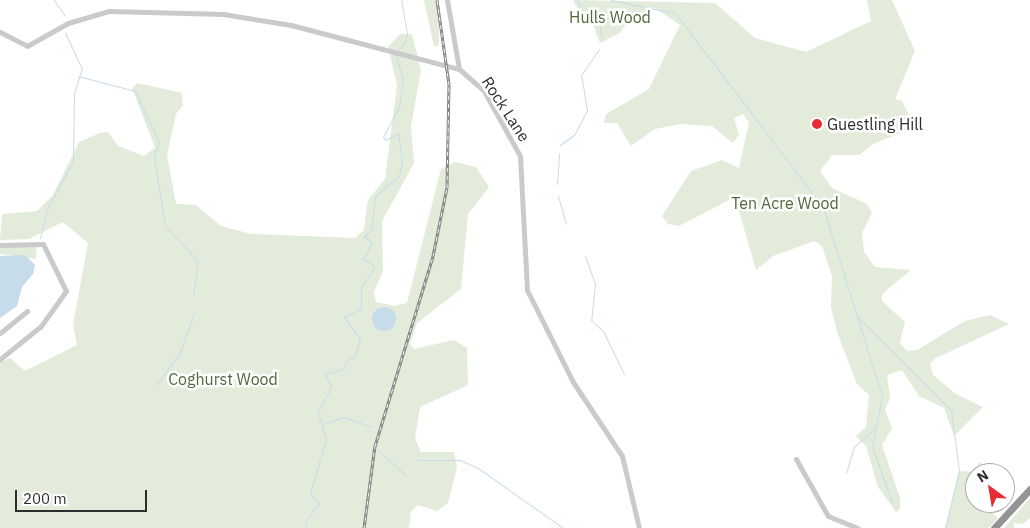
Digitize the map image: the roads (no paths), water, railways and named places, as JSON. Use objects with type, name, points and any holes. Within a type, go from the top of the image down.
[{"type":"highway","points":[[995,528],[1030,489]]},
{"type":"street","points":[[447,0],[459,68]]},
{"type":"street","name":"Rock Lane","points":[[0,32],[27,46],[68,23],[109,11],[223,14],[292,25],[459,68],[484,92],[520,156],[528,290],[573,382],[619,451],[639,528]]},
{"type":"street","points":[[0,244],[43,244],[63,284],[66,296],[28,339],[0,359]]},
{"type":"street","points":[[0,333],[27,311]]},
{"type":"street","points":[[796,459],[828,516],[858,528]]},
{"type":"water","points":[[25,255],[35,265],[33,274],[22,287],[17,306],[0,318],[0,256]]},
{"type":"water","points":[[384,307],[392,311],[396,319],[392,327],[384,331],[376,327],[372,319],[376,311]]},
{"type":"waterway","points":[[54,0],[65,16]]},
{"type":"waterway","points":[[397,51],[405,43],[407,33],[401,0]]},
{"type":"waterway","points":[[577,0],[581,13],[599,24],[602,38]]},
{"type":"waterway","points":[[611,0],[675,13],[823,207],[882,396],[876,427],[854,447],[846,473]]},
{"type":"waterway","points":[[40,238],[48,207],[73,161],[74,93],[82,69],[65,33]]},
{"type":"waterway","points":[[560,145],[574,135],[587,111],[581,75],[599,49]]},
{"type":"waterway","points":[[307,528],[305,521],[319,504],[310,494],[326,439],[318,412],[331,386],[325,374],[343,369],[346,361],[355,356],[360,339],[344,317],[361,309],[361,287],[373,270],[374,265],[363,259],[372,243],[364,236],[371,230],[375,196],[399,176],[402,161],[398,133],[386,140],[383,137],[399,107],[403,80],[396,55]]},
{"type":"waterway","points":[[78,76],[135,91],[159,142],[154,157],[165,226],[198,261],[193,296]]},
{"type":"waterway","points":[[557,184],[559,153]]},
{"type":"waterway","points":[[558,196],[566,224]]},
{"type":"waterway","points":[[585,256],[595,284],[591,320],[603,331],[624,374]]},
{"type":"waterway","points":[[156,385],[179,355],[194,313]]},
{"type":"waterway","points":[[858,317],[951,410],[959,471],[945,528]]},
{"type":"waterway","points":[[323,424],[344,417],[371,427]]},
{"type":"waterway","points":[[875,430],[872,447],[892,502]]},
{"type":"waterway","points":[[380,452],[407,476]]},
{"type":"waterway","points":[[418,460],[460,460],[478,468],[563,528]]},
{"type":"railway","points":[[364,528],[375,446],[433,256],[447,187],[449,84],[437,0]]},
{"type":"place","name":"Guestling Hill","points":[[817,124]]},
{"type":"park label","name":"Hulls Wood","points":[[610,17]]},
{"type":"park label","name":"Ten Acre Wood","points":[[785,203]]},
{"type":"park label","name":"Coghurst Wood","points":[[223,379]]}]
